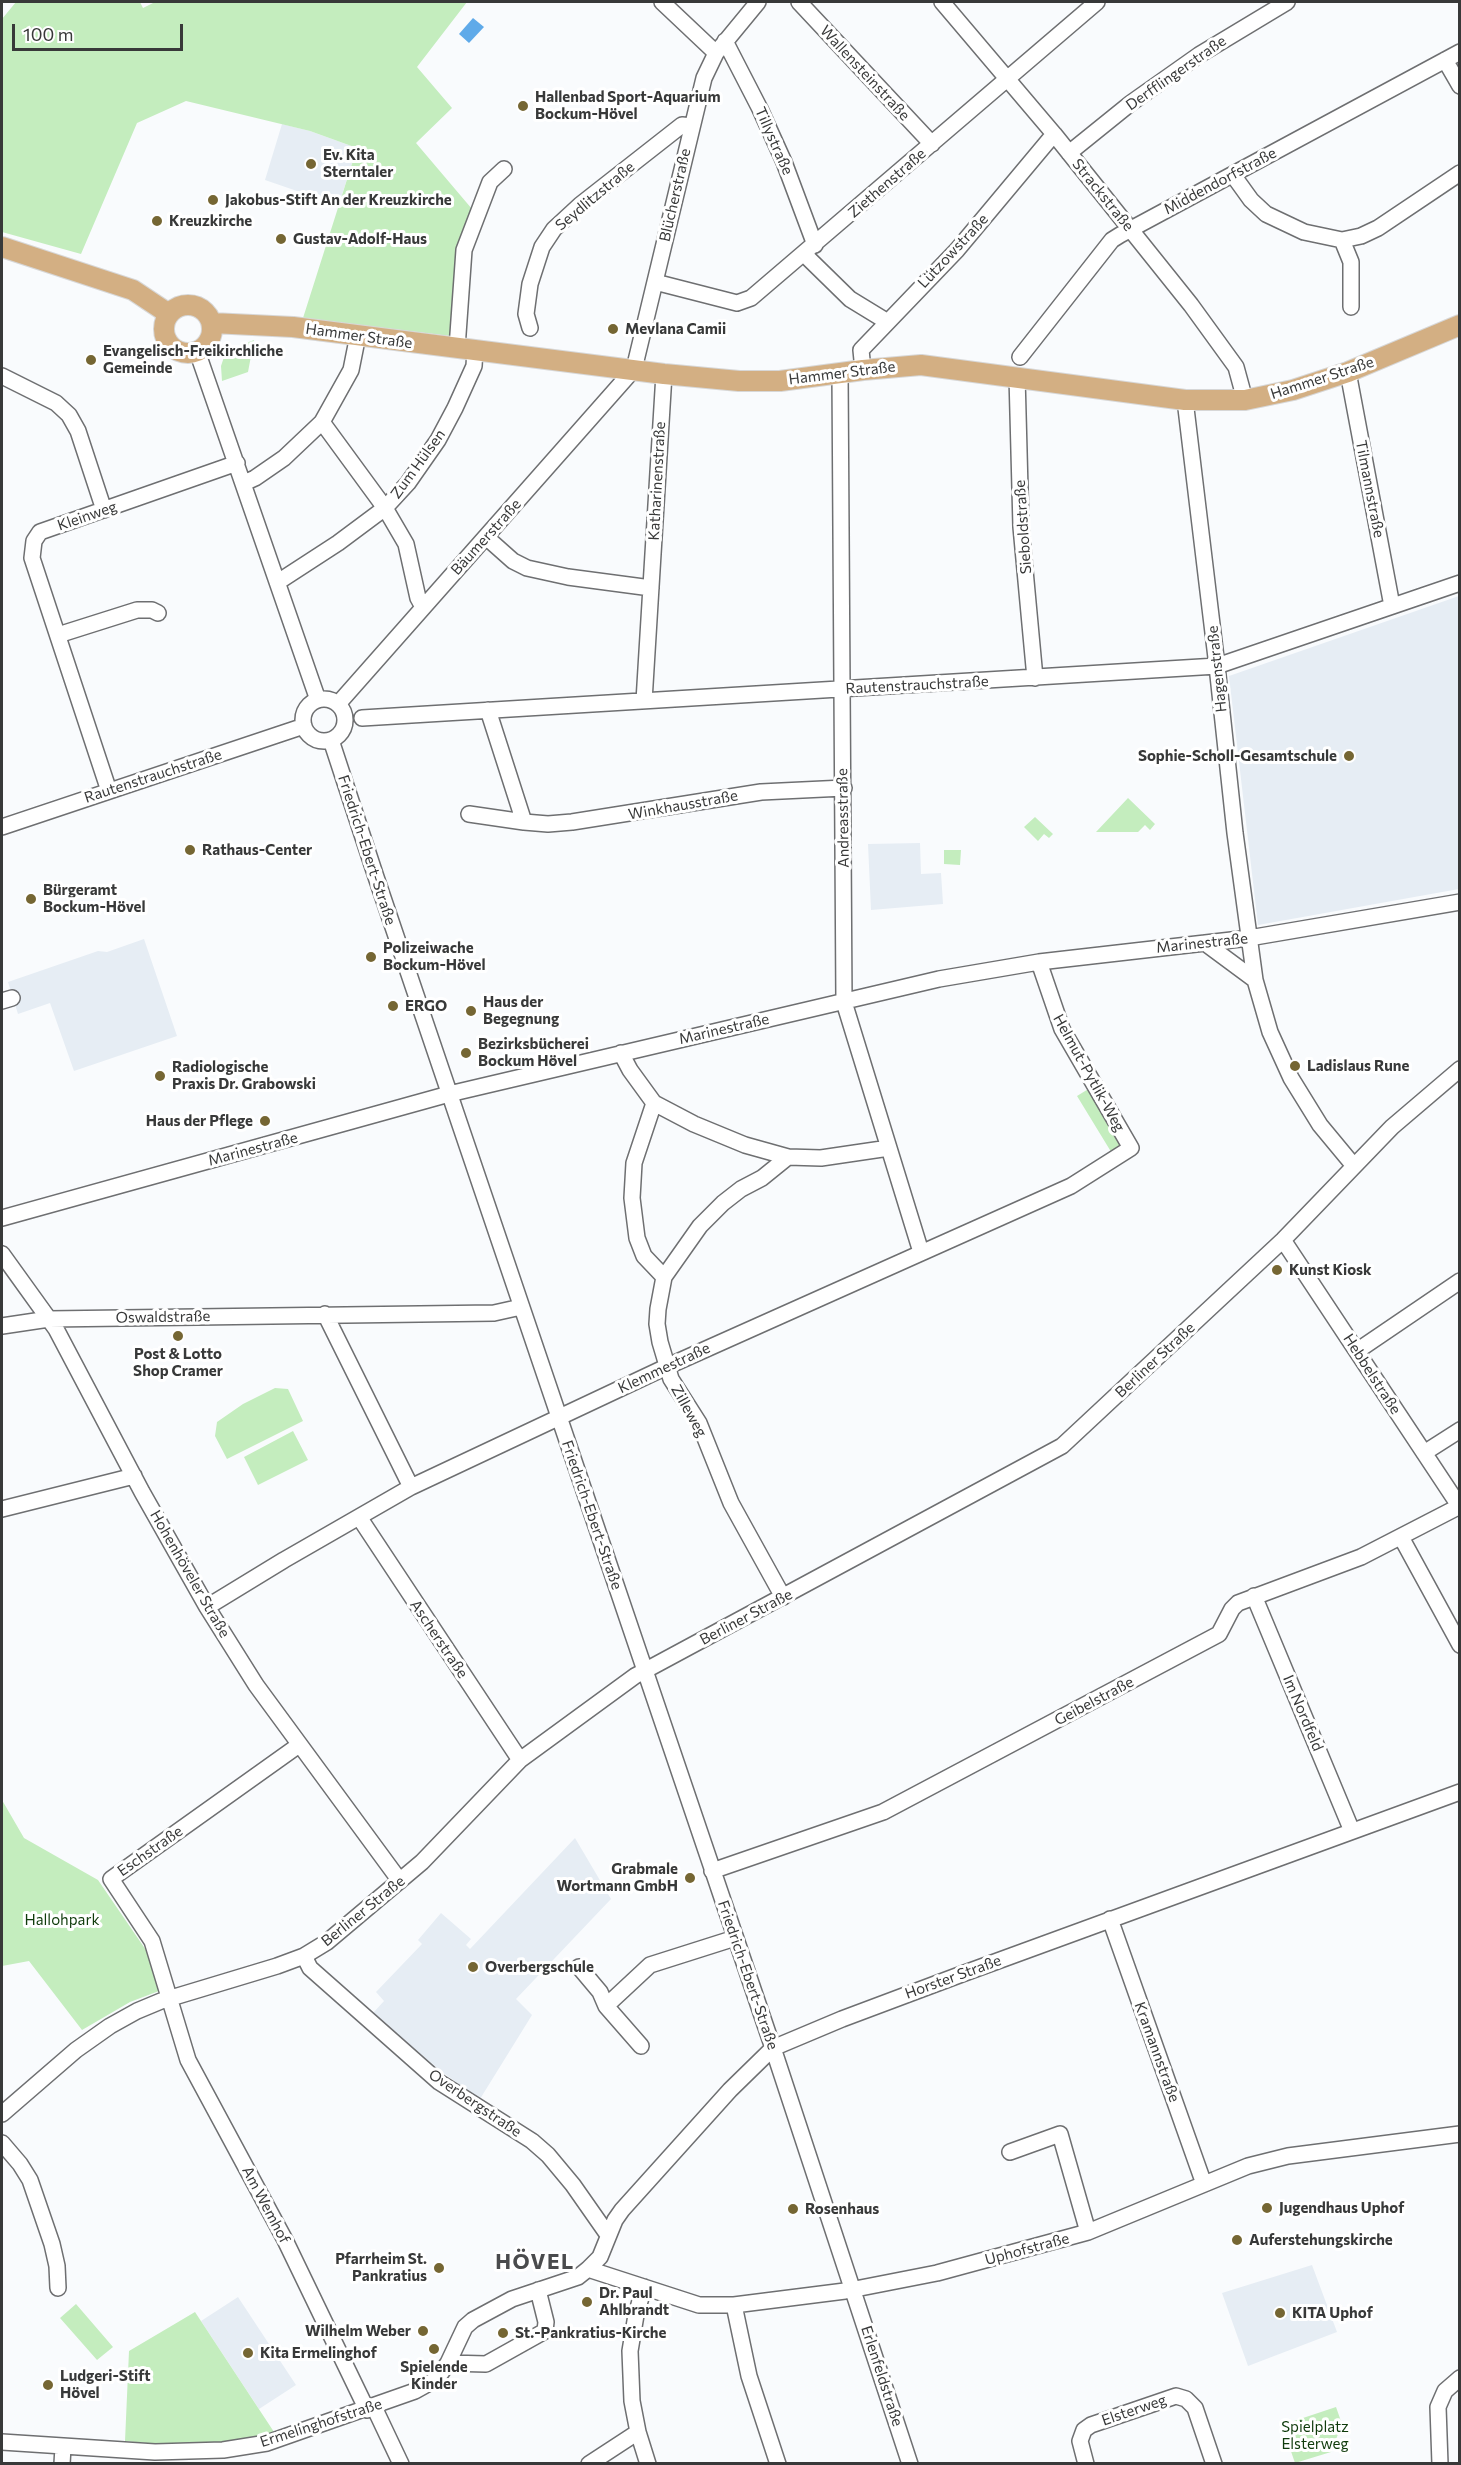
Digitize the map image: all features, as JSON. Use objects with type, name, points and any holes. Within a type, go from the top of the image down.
[{"type":"main road","points":[[2,247],[133,290],[169,314]]},
{"type":"main road","points":[[190,304],[202,308],[212,323],[210,340],[197,351],[183,352],[171,346],[165,334],[164,327],[169,314],[178,307],[190,304]]},
{"type":"main road","name":"Hammer Straße","points":[[212,323],[293,327],[358,335],[469,355],[765,382],[921,365],[1019,367],[1185,400],[1245,400],[1293,390],[1348,372],[1460,325]]},
{"type":"street","name":"Tillystraße","points":[[662,2],[720,47],[745,79],[784,162],[809,249]]},
{"type":"street","name":"Blücherstraße","points":[[634,369],[704,78],[720,47],[758,2]]},
{"type":"street","name":"Wallensteinstraße","points":[[799,2],[932,144]]},
{"type":"street","name":"Strackstraße","points":[[942,2],[1131,228],[1236,367],[1245,400]]},
{"type":"street","name":"Ziethenstraße","points":[[654,282],[731,302],[743,302],[809,249],[1097,2]]},
{"type":"street","name":"Derfflingerstraße","points":[[1069,153],[1131,103],[1199,55],[1287,2]]},
{"type":"street","name":"Middendorfstraße","points":[[1019,367],[1112,240],[1460,52]]},
{"type":"street","points":[[1445,60],[1460,86]]},
{"type":"street","name":"Seydlitzstraße","points":[[530,328],[526,314],[530,284],[542,248],[554,230],[580,205],[682,125],[691,126]]},
{"type":"street","name":"Lützowstraße","points":[[863,370],[861,350],[886,321],[957,250],[1054,134]]},
{"type":"street","points":[[469,355],[464,250],[487,188],[504,169]]},
{"type":"street","points":[[1233,175],[1251,200],[1266,214],[1304,232],[1342,240],[1361,236],[1378,228],[1460,173]]},
{"type":"street","points":[[1342,240],[1351,262],[1351,307]]},
{"type":"street","points":[[809,249],[850,299],[886,321]]},
{"type":"street","points":[[244,483],[284,458],[322,422],[351,370],[358,335]]},
{"type":"street","points":[[197,351],[318,700]]},
{"type":"street","name":"Zum Hülsen","points":[[278,582],[338,543],[385,508],[408,483],[438,441],[469,355]]},
{"type":"street","name":"Sieboldstraße","points":[[1019,367],[1021,527],[1035,678]]},
{"type":"street","name":"Bäumerstraße","points":[[338,704],[634,369]]},
{"type":"street","name":"Tilmannstraße","points":[[1348,372],[1392,606]]},
{"type":"street","name":"Andreasstraße","points":[[840,373],[844,1002],[921,1252]]},
{"type":"street","name":"Katharinenstraße","points":[[644,701],[664,374]]},
{"type":"street","points":[[9,379],[56,403],[69,415],[78,430],[104,510]]},
{"type":"street","name":"Hagenstraße","points":[[1185,400],[1217,666],[1234,833],[1249,938]]},
{"type":"street","points":[[322,422],[385,508],[406,544],[418,598],[423,607]]},
{"type":"street","name":"Kleinweg","points":[[109,791],[32,558],[34,541],[40,532],[237,463]]},
{"type":"street","points":[[486,537],[513,561],[527,568],[568,577],[651,588]]},
{"type":"street","name":"Rautenstrauchstraße","points":[[362,718],[1217,666],[1460,583]]},
{"type":"street","points":[[58,636],[137,610],[152,610],[158,613]]},
{"type":"street","points":[[318,700],[332,700],[338,704],[345,714],[341,732],[331,740],[315,738],[304,726],[304,713],[312,703],[318,700]]},
{"type":"street","points":[[488,710],[524,822]]},
{"type":"street","name":"Rautenstrauchstraße","points":[[2,827],[304,726]]},
{"type":"street","name":"Friedrich-Ebert-Straße","points":[[331,740],[854,2289]]},
{"type":"street","name":"Winkhausstraße","points":[[469,814],[548,824],[761,792],[843,788]]},
{"type":"street","name":"Marinestraße","points":[[2,1218],[449,1094],[939,979],[1039,962],[1249,938],[1460,902]]},
{"type":"street","points":[[1249,938],[1255,980],[1270,1032],[1291,1078],[1320,1125],[1354,1166]]},
{"type":"street","points":[[1205,943],[1255,980]]},
{"type":"street","name":"Helmut-Pytlik-Weg","points":[[1039,962],[1062,1029],[1131,1148]]},
{"type":"street","points":[[621,1053],[630,1070],[654,1103],[694,1124],[745,1145],[788,1157],[821,1158],[889,1148]]},
{"type":"street","name":"Berliner Straße","points":[[2,2114],[76,2050],[105,2029],[137,2011],[304,1956],[327,1942],[438,1847],[520,1760],[644,1671],[1062,1446],[1283,1240],[1392,1127],[1460,1070]]},
{"type":"street","points":[[654,1103],[634,1163],[632,1198],[638,1238],[644,1256],[664,1277]]},
{"type":"street","name":"Klemmestraße","points":[[207,1607],[411,1487],[666,1367],[1071,1186],[1131,1148]]},
{"type":"street","name":"Zilleweg","points":[[783,1597],[736,1512],[699,1423],[671,1379],[666,1367],[657,1324],[664,1277],[700,1226],[723,1203],[741,1189],[762,1178],[788,1157]]},
{"type":"street","name":"Hebbelstraße","points":[[1283,1240],[1459,1507]]},
{"type":"street","name":"Hohenhöveler Straße","points":[[2,1254],[56,1329],[207,1607],[256,1684],[400,1881]]},
{"type":"street","points":[[1357,1351],[1460,1281]]},
{"type":"street","name":"Oswaldstraße","points":[[2,1326],[49,1318],[494,1312],[521,1307]]},
{"type":"street","points":[[325,1314],[411,1487]]},
{"type":"street","points":[[1424,1453],[1460,1430]]},
{"type":"street","points":[[2,1509],[134,1476]]},
{"type":"street","name":"Geibelstraße","points":[[712,1871],[883,1812],[1219,1634],[1232,1609],[1238,1603],[1360,1557],[1459,1507]]},
{"type":"street","name":"Ascherstraße","points":[[359,1517],[520,1760]]},
{"type":"street","points":[[1401,1537],[1460,1645]]},
{"type":"street","name":"Im Nordfeld","points":[[1254,1596],[1352,1831]]},
{"type":"street","name":"Eschstraße","points":[[170,1999],[152,1941],[111,1879],[299,1745]]},
{"type":"street","name":"Horster Straße","points":[[448,2363],[460,2334],[473,2320],[512,2299],[578,2277],[588,2269],[600,2256],[615,2220],[636,2194],[730,2090],[773,2048],[1110,1919],[1460,1792]]},
{"type":"street","name":"Kramannstraße","points":[[1110,1919],[1204,2184]]},
{"type":"street","points":[[606,2006],[650,1965],[735,1938]]},
{"type":"street","name":"Overbergstraße","points":[[304,1956],[310,1968],[439,2082],[532,2141],[548,2155],[573,2185],[608,2235]]},
{"type":"street","points":[[579,1967],[600,1992],[606,2006],[641,2046]]},
{"type":"street","name":"Am Wemhof","points":[[170,1999],[188,2060],[401,2463]]},
{"type":"street","points":[[1010,2152],[1060,2134],[1088,2232]]},
{"type":"street","name":"Uphofstraße","points":[[588,2269],[699,2305],[734,2305],[854,2289],[937,2273],[1088,2232],[1248,2166],[1288,2156],[1460,2134]]},
{"type":"street","points":[[2,2144],[20,2164],[30,2180],[52,2244],[57,2266],[58,2288]]},
{"type":"street","points":[[644,2287],[636,2314],[630,2350],[632,2401],[638,2432],[648,2463]]},
{"type":"street","name":"Erlenfeldstraße","points":[[854,2289],[910,2463]]},
{"type":"street","points":[[448,2363],[486,2364],[545,2331],[546,2322],[538,2290]]},
{"type":"street","points":[[734,2305],[749,2376],[778,2463]]},
{"type":"street","name":"Ermelinghofstraße","points":[[2,2442],[155,2452],[223,2450],[267,2443],[400,2398],[433,2381],[448,2363]]},
{"type":"street","points":[[1440,2463],[1438,2407],[1445,2391],[1460,2378]]},
{"type":"street","name":"Elsterweg","points":[[1086,2463],[1080,2441],[1084,2430],[1091,2425],[1176,2396],[1186,2399],[1195,2409],[1214,2463]]},
{"type":"street","points":[[589,2463],[638,2432]]},
{"type":"street","points":[[62,2463],[63,2447]]},
{"type":"shaded area","name":"Ev. Kita Sterntaler","points":[[282,124],[310,131],[357,148],[338,207],[300,196],[297,191],[265,180]]},
{"type":"shaded area","name":"Sophie-Scholl-Gesamtschule","points":[[1459,596],[1459,889],[1258,925],[1229,676]]},
{"type":"shaded area","points":[[920,843],[921,874],[941,873],[943,904],[871,910],[868,844]]},
{"type":"shaded area","points":[[144,939],[177,1036],[74,1071],[50,1003],[18,1014],[8,982],[98,951],[107,952]]},
{"type":"shaded area","name":"Overbergschule","points":[[575,1838],[611,1899],[516,1999],[532,2015],[480,2099],[442,2072],[373,2013],[384,2001],[376,1992],[422,1944],[418,1940],[441,1913],[471,1939],[466,1945],[470,1949]]},
{"type":"shaded area","name":"KITA Uphof","points":[[1312,2265],[1337,2332],[1248,2366],[1222,2293]]},
{"type":"shaded area","name":"Kita Ermelinghof","points":[[238,2297],[296,2385],[259,2409],[201,2321]]},
{"type":"green space","points":[[16,2],[140,2],[143,8],[155,2],[467,2],[417,67],[452,108],[416,143],[472,209],[450,336],[303,318],[357,148],[310,131],[186,101],[137,123],[81,254],[2,232],[2,19]]},
{"type":"green space","points":[[254,340],[248,372],[222,381],[221,366],[226,351]]},
{"type":"green space","points":[[1128,798],[1155,824],[1150,830],[1145,825],[1138,832],[1096,832]]},
{"type":"green space","points":[[1035,817],[1053,834],[1049,838],[1044,834],[1038,841],[1024,827]]},
{"type":"green space","points":[[944,850],[961,850],[960,865],[944,864]]},
{"type":"green space","points":[[1090,1088],[1125,1147],[1113,1155],[1077,1096]]},
{"type":"green space","points":[[275,1388],[288,1389],[303,1421],[227,1459],[215,1436],[217,1422],[243,1404]]},
{"type":"green space","points":[[293,1431],[308,1460],[258,1485],[244,1457]]},
{"type":"green space","name":"Hallohpark","points":[[2,1800],[24,1838],[98,1880],[148,1953],[159,1991],[130,2002],[82,2030],[29,1961],[2,1966]]},
{"type":"green space","points":[[76,2304],[113,2347],[97,2360],[60,2318]]},
{"type":"green space","points":[[195,2312],[274,2432],[245,2440],[189,2447],[125,2441],[129,2351]]},
{"type":"green space","name":"Spielplatz Elsterweg","points":[[1336,2407],[1342,2424],[1331,2452],[1295,2463],[1282,2425]]},
{"type":"water","points":[[473,18],[484,27],[469,43],[459,34]]},
{"type":"place","name":"Hallenbad Sport-Aquarium Bockum-Hövel","points":[[523,106]]},
{"type":"place","name":"Ev. Kita Sterntaler","points":[[311,164]]},
{"type":"place","name":"Jakobus-Stift An der Kreuzkirche","points":[[213,200]]},
{"type":"place","name":"Kreuzkirche","points":[[157,221]]},
{"type":"place","name":"Gustav-Adolf-Haus","points":[[281,239]]},
{"type":"place","name":"Mevlana Camii","points":[[613,329]]},
{"type":"place","name":"Evangelisch-Freikirchliche Gemeinde","points":[[91,360]]},
{"type":"place","name":"Sophie-Scholl-Gesamtschule","points":[[1349,756]]},
{"type":"place","name":"Rathaus-Center","points":[[190,850]]},
{"type":"place","name":"Bürgeramt Bockum-Hövel","points":[[31,899]]},
{"type":"place","name":"Polizeiwache Bockum-Hövel","points":[[371,957]]},
{"type":"place","name":"ERGO","points":[[393,1006]]},
{"type":"place","name":"Haus der Begegnung","points":[[471,1011]]},
{"type":"place","name":"Bezirksbücherei Bockum Hövel","points":[[466,1053]]},
{"type":"place","name":"Ladislaus Rune","points":[[1295,1066]]},
{"type":"place","name":"Radiologische Praxis Dr. Grabowski","points":[[160,1076]]},
{"type":"place","name":"Haus der Pflege","points":[[265,1121]]},
{"type":"place","name":"Kunst Kiosk","points":[[1277,1270]]},
{"type":"place","name":"Post & Lotto Shop Cramer","points":[[178,1336]]},
{"type":"place","name":"Grabmale Wortmann GmbH","points":[[690,1878]]},
{"type":"place","name":"Overbergschule","points":[[473,1967]]},
{"type":"place","name":"Jugendhaus Uphof","points":[[1267,2208]]},
{"type":"place","name":"Rosenhaus","points":[[793,2209]]},
{"type":"place","name":"Auferstehungskirche","points":[[1237,2240]]},
{"type":"place","name":"Pfarrheim St. Pankratius","points":[[439,2268]]},
{"type":"place","name":"Dr. Paul Ahlbrandt","points":[[587,2302]]},
{"type":"place","name":"KITA Uphof","points":[[1280,2313]]},
{"type":"place","name":"Wilhelm Weber","points":[[423,2331]]},
{"type":"place","name":"St.-Pankratius-Kirche","points":[[503,2333]]},
{"type":"place","name":"Spielende Kinder","points":[[434,2349]]},
{"type":"place","name":"Kita Ermelinghof","points":[[248,2353]]},
{"type":"place","name":"Ludgeri-Stift Hövel","points":[[48,2385]]},
{"type":"district","name":"HÖVEL","points":[[535,2262]]}]
